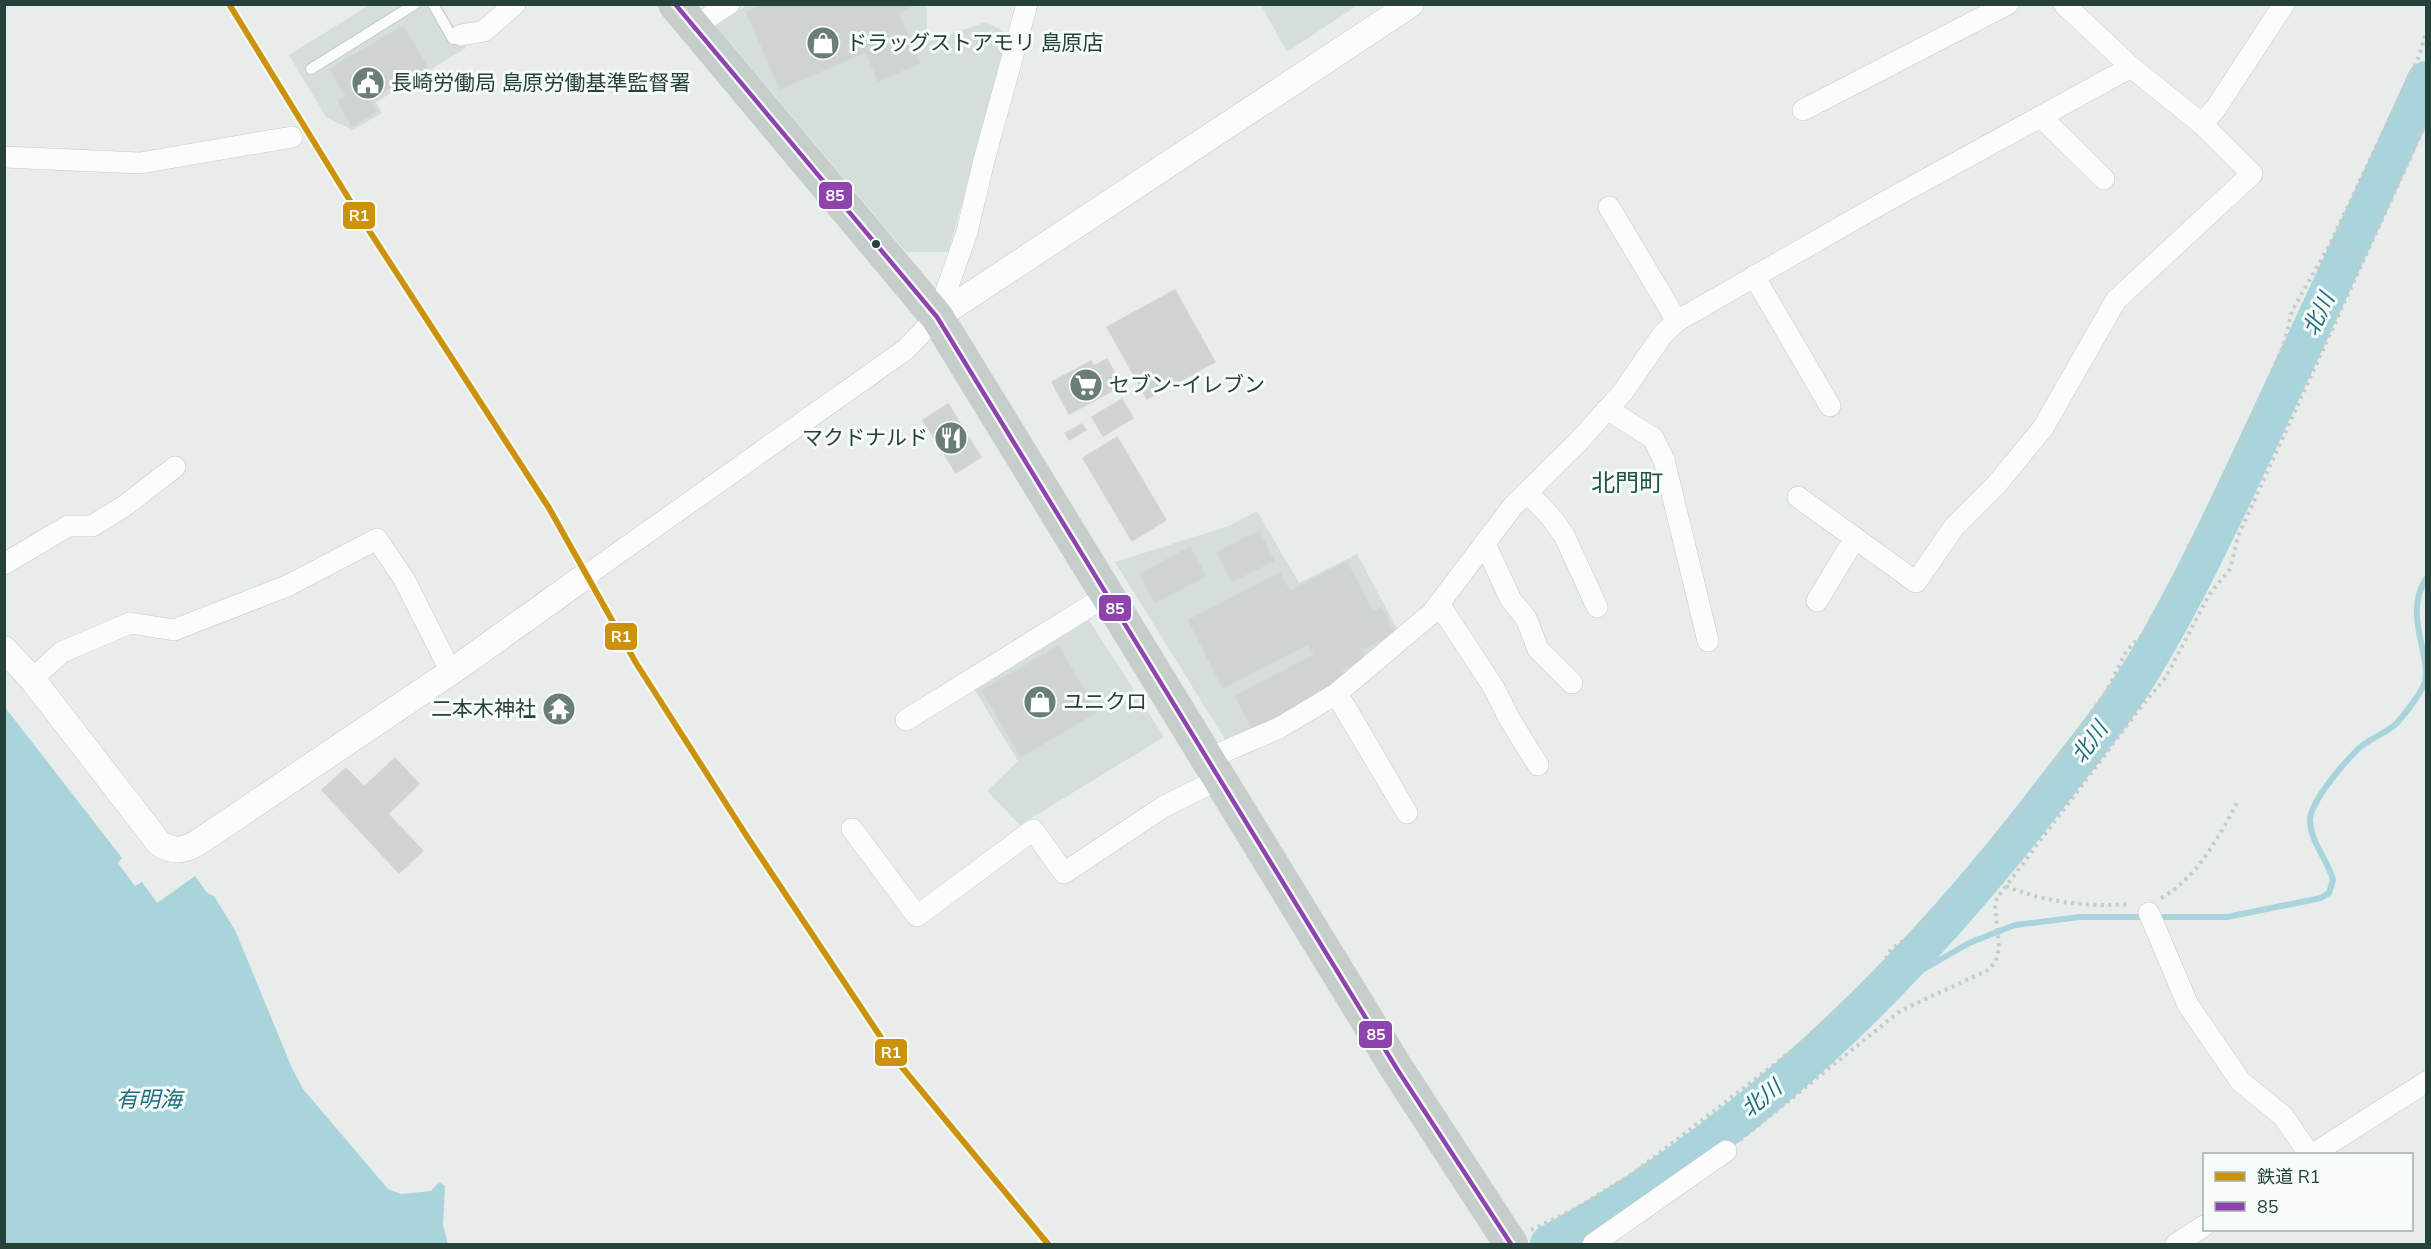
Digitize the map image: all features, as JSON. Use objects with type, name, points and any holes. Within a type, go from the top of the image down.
[{"type":"highway","points":[[684,16],[936,317],[1397,1069],[1510,1243]]},
{"type":"street","points":[[461,35],[484,31],[514,4]]},
{"type":"street","points":[[684,16],[729,4]]},
{"type":"street","points":[[936,317],[967,232],[984,160],[1028,4]]},
{"type":"street","points":[[4,649],[32,679],[159,843],[173,850],[182,850],[197,843],[451,672],[905,350],[936,317],[1411,4]]},
{"type":"street","points":[[1803,110],[2008,4]]},
{"type":"street","points":[[1798,497],[1916,582],[1954,527],[1996,485],[2043,428],[2116,300],[2252,174],[2202,124],[2131,67],[2064,4]]},
{"type":"street","points":[[2202,124],[2216,108],[2284,4]]},
{"type":"street","points":[[852,829],[917,916],[1033,830],[1064,873],[1162,807],[1213,769],[1336,694],[1439,604],[1513,506],[1623,392],[1663,334],[1677,321],[2131,67]]},
{"type":"street","points":[[2041,117],[2104,179]]},
{"type":"street","points":[[4,157],[140,163],[292,137]]},
{"type":"street","points":[[1609,207],[1677,321]]},
{"type":"street","points":[[1754,276],[1830,406]]},
{"type":"street","points":[[1607,409],[1653,438],[1664,460],[1708,641]]},
{"type":"street","points":[[4,564],[68,526],[92,526],[123,507],[175,467]]},
{"type":"street","points":[[1527,492],[1564,535],[1597,607]]},
{"type":"street","points":[[1817,601],[1856,538]]},
{"type":"street","points":[[32,679],[62,652],[130,622],[174,630],[287,586],[376,539],[409,588],[451,672]]},
{"type":"street","points":[[1485,544],[1511,600],[1526,618],[1538,650],[1572,683]]},
{"type":"street","points":[[906,720],[1106,596]]},
{"type":"street","points":[[1439,604],[1494,688],[1510,720],[1538,765]]},
{"type":"street","points":[[1336,694],[1346,708],[1407,813],[1366,744],[1336,694]]},
{"type":"street","points":[[2150,910],[2188,1005],[2241,1082],[2283,1116],[2310,1153]]},
{"type":"street","points":[[2314,1153],[2427,1082]]},
{"type":"street","points":[[1593,1245],[1726,1151]]},
{"type":"street","points":[[2176,1245],[2203,1227]]},
{"type":"lane","points":[[311,69],[415,4]]},
{"type":"lane","points":[[433,4],[453,39],[461,35]]},
{"type":"path","points":[[1510,1243],[1575,1209],[1632,1174],[1702,1123],[1802,1043],[1877,975],[1891,949],[1914,934],[1960,888],[2018,815],[2106,692],[2127,650],[2157,621],[2178,580],[2188,547],[2204,526],[2274,368],[2283,347],[2292,311],[2330,244],[2418,59],[2427,33]]},
{"type":"path","points":[[1726,1151],[1900,1011],[1988,970],[1998,954],[1995,905],[2006,886],[2166,677],[2209,595],[2230,569],[2238,536],[2360,258],[2427,123]]},
{"type":"path","points":[[2330,244],[2360,258]]},
{"type":"path","points":[[2006,886],[2059,903],[2150,910],[2179,886],[2212,847],[2237,803]]},
{"type":"shaded area","points":[[371,4],[441,5],[466,48],[376,102],[382,113],[353,130],[326,117],[289,55]]},
{"type":"shaded area","points":[[927,4],[927,42],[986,22],[1010,35],[948,252],[906,252],[716,26],[747,5]]},
{"type":"shaded area","points":[[1261,5],[1358,5],[1287,52]]},
{"type":"shaded area","points":[[1257,511],[1299,583],[1357,554],[1399,632],[1332,692],[1266,726],[1226,741],[1115,562],[1229,526]]},
{"type":"shaded area","points":[[1089,620],[1164,737],[1020,825],[987,791],[1018,761],[974,689]]},
{"type":"water","name":"有明海","points":[[4,706],[122,858],[118,863],[135,886],[142,882],[157,903],[195,876],[207,893],[214,896],[235,930],[292,1068],[303,1089],[388,1189],[401,1194],[431,1191],[439,1182],[445,1186],[443,1225],[448,1244],[5,1244]]},
{"type":"building","name":"ドラッグストアモリ 島原店","points":[[764,4],[916,4],[898,13],[907,34],[780,89],[746,12]]},
{"type":"building","name":"長崎労働局 島原労働基準監督署","points":[[403,26],[427,66],[370,100],[377,111],[352,126],[338,101],[346,96],[330,69]]},
{"type":"building","points":[[907,34],[920,63],[878,81],[866,52]]},
{"type":"building","points":[[1175,290],[1215,362],[1147,399],[1107,327]]},
{"type":"building","points":[[1107,359],[1122,386],[1069,414],[1052,382],[1091,361],[1094,366]]},
{"type":"building","points":[[1122,399],[1133,418],[1103,436],[1092,417]]},
{"type":"building","points":[[948,404],[981,457],[956,473],[923,420]]},
{"type":"building","points":[[1082,424],[1086,430],[1069,440],[1065,433]]},
{"type":"building","points":[[1117,437],[1166,520],[1132,541],[1083,458]]},
{"type":"building","points":[[1259,531],[1274,561],[1232,582],[1217,552]]},
{"type":"building","points":[[1190,547],[1206,576],[1155,603],[1140,574]]},
{"type":"building","points":[[1347,562],[1373,612],[1381,607],[1394,633],[1361,650],[1365,658],[1342,670],[1345,676],[1333,687],[1252,729],[1235,696],[1314,655],[1308,644],[1223,688],[1188,620],[1280,573],[1290,591]]},
{"type":"building","name":"ユニクロ","points":[[1058,646],[1097,712],[1021,757],[982,691]]},
{"type":"building","points":[[395,758],[419,784],[388,814],[423,851],[399,873],[322,790],[346,768],[364,787]]},
{"type":"waterway","name":"北川","points":[[1549,1244],[1622,1201],[1692,1153],[1759,1101],[1824,1045],[1885,986],[1943,924],[1999,859],[2102,728],[2148,659],[2199,566],[2426,80]]},
{"type":"waterway","points":[[2156,917],[2227,917],[2321,898],[2329,893],[2333,880],[2313,837],[2311,813],[2321,794],[2344,764],[2361,746],[2396,724],[2423,687],[2426,671],[2417,620],[2417,606],[2426,579]]},
{"type":"waterway","points":[[1890,981],[1910,977],[1969,943],[2015,925],[2080,917],[2146,917]]},
{"type":"rail line","name":"R1","points":[[229,4],[357,212],[549,508],[636,663],[746,835],[896,1060],[1048,1244]]},
{"type":"transit line","name":"85","points":[[675,4],[937,317],[1397,1069],[1511,1244]]},
{"type":"place","name":"ドラッグストアモリ 島原店","points":[[823,43]]},
{"type":"place","name":"長崎労働局 島原労働基準監督署","points":[[368,83]]},
{"type":"place","name":"セブン-イレブン","points":[[1086,385]]},
{"type":"place","name":"マクドナルド","points":[[951,438]]},
{"type":"place","name":"ユニクロ","points":[[1040,702]]},
{"type":"place","name":"二本木神社","points":[[559,709]]},
{"type":"district","name":"北門町","points":[[1627,483]]}]
